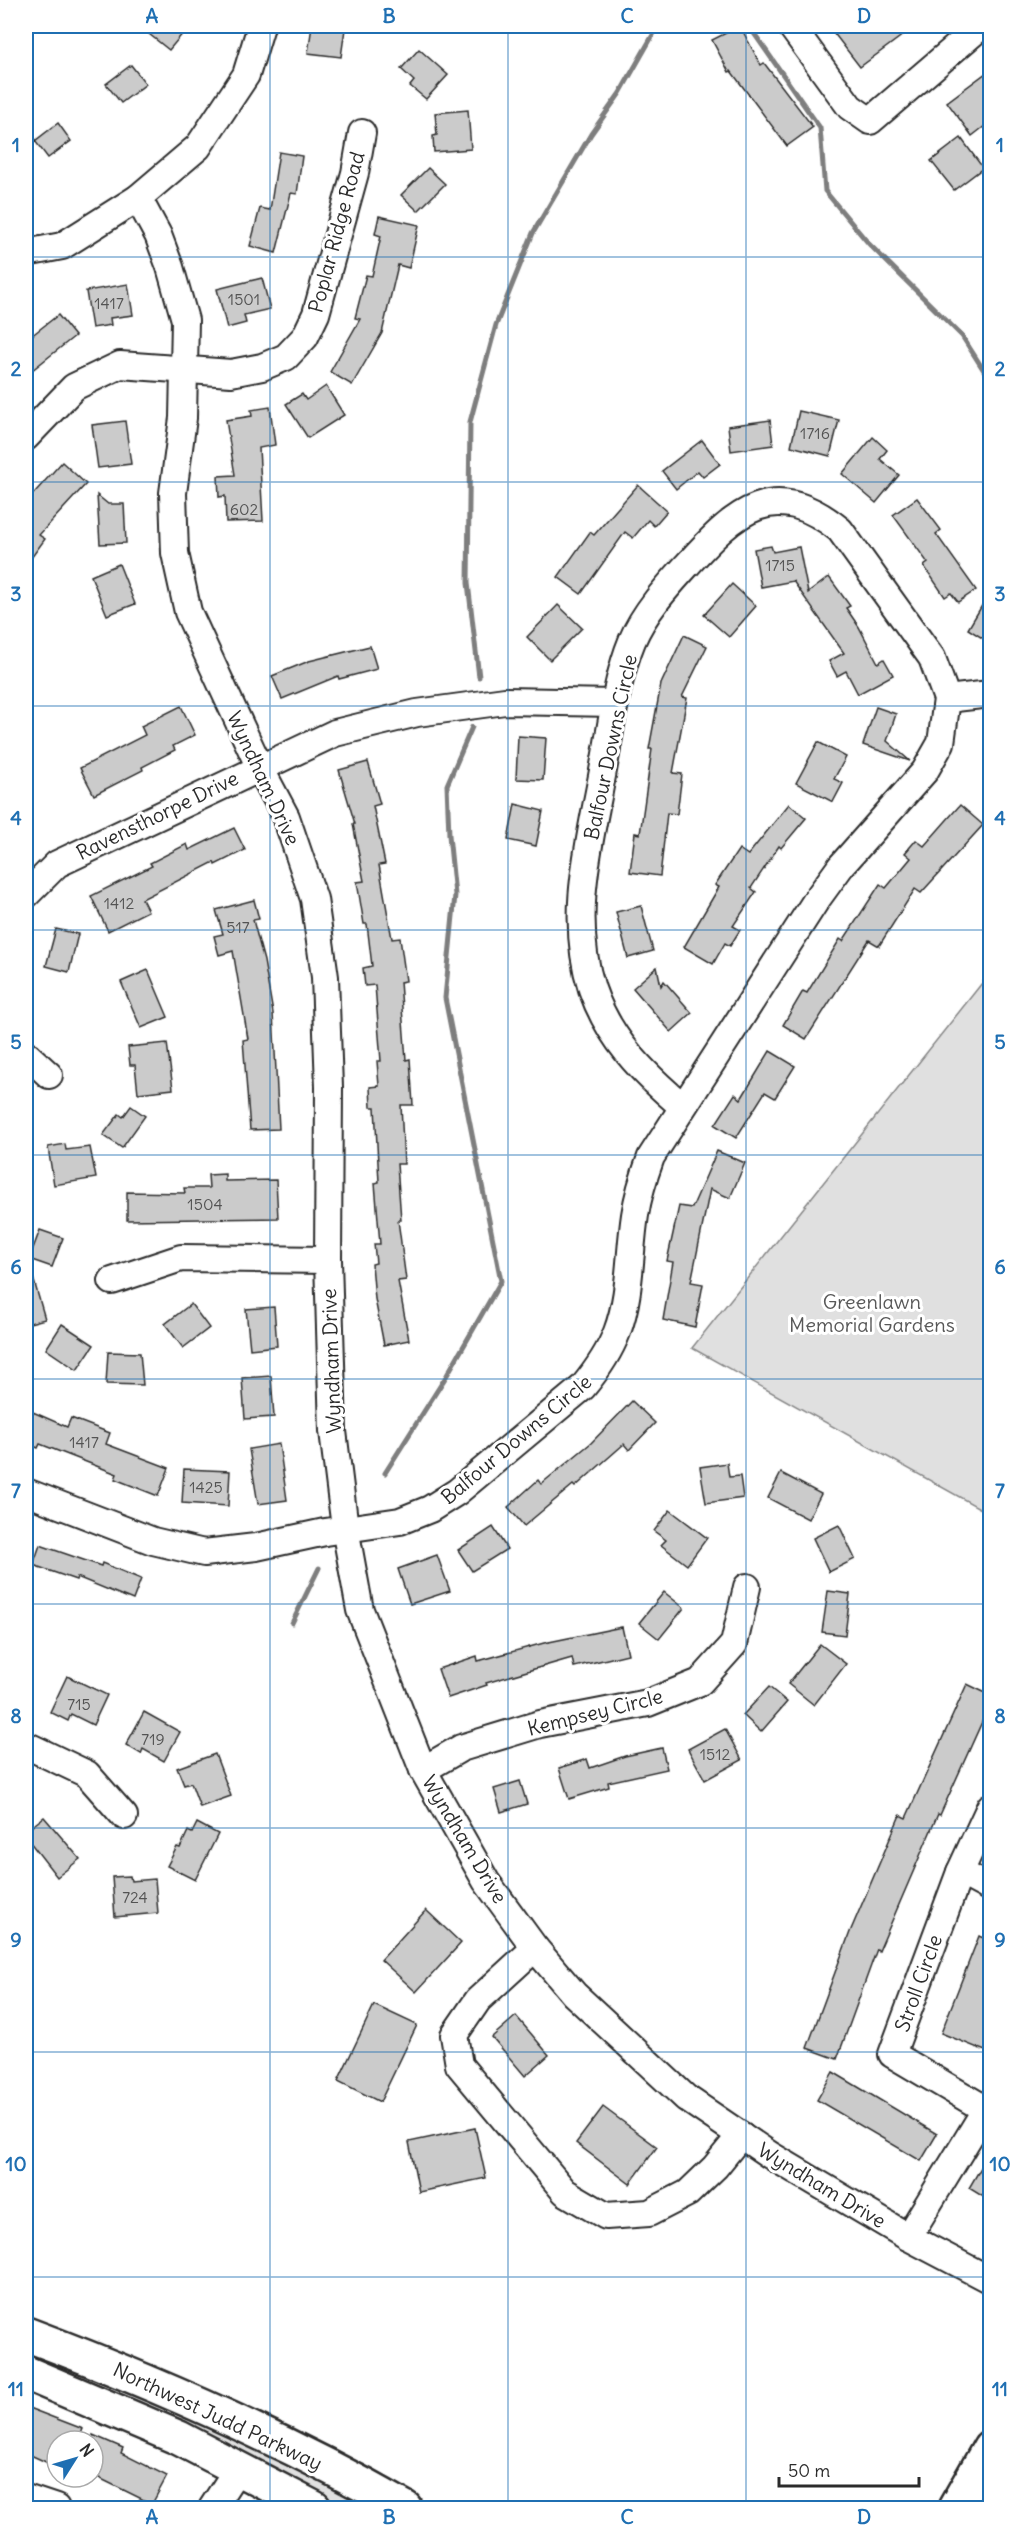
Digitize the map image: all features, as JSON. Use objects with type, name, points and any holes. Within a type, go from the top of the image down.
[{"type":"highway","name":"Northwest Judd Parkway","points":[[26,2334],[127,2372],[207,2408],[310,2457],[405,2508]]},
{"type":"highway","name":"Northwest Judd Parkway","points":[[26,2373],[135,2417],[314,2508]]},
{"type":"highway","points":[[955,2508],[990,2447]]},
{"type":"street","points":[[26,253],[62,246],[138,198],[198,147],[246,75],[261,26]]},
{"type":"street","points":[[791,26],[850,107],[870,121],[981,26]]},
{"type":"street","name":"Poplar Ridge Road","points":[[26,437],[74,387],[120,365],[231,373],[262,367],[286,357],[304,337],[316,314],[363,133]]},
{"type":"street","name":"Wyndham Drive","points":[[138,198],[166,256],[185,320],[182,368],[183,418],[172,493],[175,553],[188,612],[259,766],[286,817],[314,899],[324,966],[329,1087],[328,1260],[333,1431],[345,1528],[360,1610],[423,1770],[486,1881],[535,1948],[574,1994],[686,2098],[741,2135],[908,2237],[990,2280]]},
{"type":"street","name":"Balfour Downs Circle","points":[[26,1492],[153,1541],[204,1553],[256,1547],[345,1528],[400,1521],[430,1509],[457,1492],[584,1387],[609,1351],[618,1330],[625,1303],[635,1215],[641,1184],[651,1157],[817,899],[841,866],[925,771],[941,743],[947,699],[932,658],[840,530],[824,516],[801,505],[779,502],[761,505],[744,512],[719,529],[677,575],[646,616],[633,639],[623,666],[615,703],[581,892],[580,927],[584,959],[592,990],[606,1022],[623,1048],[642,1072],[682,1106]]},
{"type":"street","points":[[947,699],[990,694]]},
{"type":"street","name":"Ravensthorpe Drive","points":[[26,895],[57,864],[259,766],[335,733],[417,713],[505,701],[615,703]]},
{"type":"street","points":[[26,1054],[49,1075]]},
{"type":"street","points":[[112,1281],[182,1258],[328,1260]]},
{"type":"street","name":"Kempsey Circle","points":[[423,1770],[461,1748],[540,1724],[648,1702],[700,1682],[734,1644],[747,1587]]},
{"type":"street","points":[[26,1745],[87,1774],[124,1816]]},
{"type":"street","name":"Stroll Circle","points":[[988,2111],[892,2054],[960,1872],[990,1807]]},
{"type":"street","points":[[960,1872],[990,1888]]},
{"type":"street","points":[[535,1948],[478,2000],[454,2035],[459,2065],[565,2192],[606,2216],[649,2213],[688,2193],[715,2167],[741,2135]]},
{"type":"street","points":[[908,2237],[988,2111]]},
{"type":"street","points":[[212,2508],[238,2468]]},
{"type":"street","points":[[26,2498],[56,2508]]},
{"type":"green space","name":"Greenlawn Memorial Gardens","points":[[990,973],[990,1514],[692,1348]]},
{"type":"green space","points":[[26,2346],[130,2386],[382,2508],[347,2508],[315,2494],[26,2360]]},
{"type":"building","points":[[139,26],[189,26],[169,50]]},
{"type":"building","points":[[312,26],[345,29],[341,57],[308,53]]},
{"type":"building","points":[[740,26],[761,65],[764,63],[813,127],[787,146],[731,71],[729,72],[712,40]]},
{"type":"building","points":[[842,26],[915,26],[860,67],[833,32]]},
{"type":"building","points":[[419,49],[448,75],[426,99],[410,86],[414,81],[401,69]]},
{"type":"building","points":[[131,65],[146,84],[121,103],[106,84]]},
{"type":"building","points":[[990,70],[990,122],[972,136],[947,102]]},
{"type":"building","points":[[468,110],[471,149],[434,152],[433,136],[437,135],[435,113]]},
{"type":"building","points":[[58,123],[71,141],[48,158],[35,141]]},
{"type":"building","points":[[961,138],[983,168],[954,190],[931,161]]},
{"type":"building","points":[[279,152],[302,156],[297,194],[291,193],[276,253],[250,246],[260,208],[270,210]]},
{"type":"building","points":[[428,168],[445,184],[418,211],[401,195]]},
{"type":"building","points":[[379,216],[419,225],[409,268],[398,265],[382,333],[352,385],[330,372],[360,319],[355,318],[366,275],[372,276],[381,236],[375,234]]},
{"type":"building","points":[[262,278],[270,309],[244,315],[246,323],[227,328],[217,289]]},
{"type":"building","points":[[128,284],[133,315],[110,318],[111,325],[92,328],[86,291]]},
{"type":"building","points":[[58,315],[75,336],[26,375],[26,340]]},
{"type":"building","points":[[326,386],[344,415],[308,438],[286,404],[302,394],[306,400]]},
{"type":"building","points":[[270,407],[275,445],[259,448],[263,521],[226,522],[225,496],[219,497],[218,476],[235,475],[226,420],[252,416],[251,410]]},
{"type":"building","points":[[799,411],[839,420],[830,456],[791,446]]},
{"type":"building","points":[[770,420],[773,445],[731,451],[728,426]]},
{"type":"building","points":[[125,421],[131,464],[98,468],[92,425]]},
{"type":"building","points":[[873,437],[887,450],[880,459],[899,475],[876,503],[842,474]]},
{"type":"building","points":[[702,440],[720,464],[703,477],[698,471],[676,489],[662,471]]},
{"type":"building","points":[[62,462],[86,484],[39,535],[45,539],[26,565],[26,502]]},
{"type":"building","points":[[638,485],[667,511],[654,526],[648,520],[633,538],[625,532],[581,594],[558,577],[590,532],[594,535]]},
{"type":"building","points":[[97,495],[108,504],[124,504],[126,543],[100,544]]},
{"type":"building","points":[[917,498],[941,530],[936,534],[976,590],[958,602],[951,593],[945,597],[924,566],[928,563],[893,515]]},
{"type":"building","points":[[771,546],[773,552],[799,547],[808,593],[829,577],[850,606],[846,608],[878,663],[884,659],[893,675],[858,694],[846,671],[837,676],[829,661],[844,653],[793,581],[761,587],[754,549]]},
{"type":"building","points":[[119,564],[135,604],[107,615],[91,576]]},
{"type":"building","points":[[732,584],[756,606],[729,637],[704,615]]},
{"type":"building","points":[[990,592],[990,643],[968,629]]},
{"type":"building","points":[[558,605],[582,628],[550,660],[527,637]]},
{"type":"building","points":[[684,635],[707,646],[682,697],[687,698],[673,773],[682,774],[677,814],[667,813],[660,876],[630,872],[635,833],[640,834],[652,749],[649,749],[661,684]]},
{"type":"building","points":[[370,646],[377,669],[339,679],[338,676],[282,699],[272,676],[309,661]]},
{"type":"building","points":[[181,706],[195,735],[173,746],[175,750],[142,767],[143,770],[94,795],[80,768],[145,735],[141,726]]},
{"type":"building","points":[[876,707],[896,714],[887,741],[910,761],[863,745]]},
{"type":"building","points":[[518,736],[546,738],[543,780],[516,779]]},
{"type":"building","points":[[818,742],[846,757],[834,779],[843,783],[833,802],[796,783]]},
{"type":"building","points":[[368,762],[380,804],[373,806],[385,864],[379,865],[392,939],[400,938],[406,981],[400,982],[406,1060],[410,1059],[413,1105],[401,1105],[404,1164],[397,1164],[401,1220],[398,1220],[406,1280],[398,1281],[409,1340],[384,1345],[375,1299],[372,1264],[376,1263],[374,1244],[380,1244],[375,1183],[379,1182],[375,1107],[371,1107],[370,1087],[379,1086],[377,1061],[381,1061],[375,985],[365,986],[363,968],[372,966],[367,924],[364,924],[357,882],[364,881],[353,824],[355,824],[339,770]]},
{"type":"building","points":[[515,804],[543,811],[536,846],[508,840]]},
{"type":"building","points":[[789,804],[806,818],[781,848],[779,846],[751,888],[756,892],[733,926],[740,930],[730,946],[725,943],[713,964],[684,947],[719,887],[715,885],[739,849],[748,855]]},
{"type":"building","points":[[960,805],[983,825],[921,893],[915,889],[879,946],[869,940],[806,1039],[783,1025],[803,991],[807,993],[840,939],[843,941],[880,884],[886,888],[911,858],[905,853],[916,840],[924,846]]},
{"type":"building","points":[[234,828],[245,850],[215,865],[214,862],[142,899],[148,911],[108,931],[91,896],[152,866],[150,863],[187,844],[189,850]]},
{"type":"building","points":[[254,900],[259,919],[253,920],[264,961],[273,1013],[279,1129],[250,1130],[243,1040],[248,1039],[233,951],[219,955],[214,936],[223,934],[216,910]]},
{"type":"building","points":[[641,906],[653,951],[628,958],[616,912]]},
{"type":"building","points":[[56,929],[78,934],[69,972],[46,966]]},
{"type":"building","points":[[657,967],[661,986],[664,981],[692,1013],[671,1032],[633,988]]},
{"type":"building","points":[[148,970],[168,1017],[141,1028],[121,982]]},
{"type":"building","points":[[167,1043],[173,1089],[138,1093],[135,1065],[130,1065],[128,1047]]},
{"type":"building","points":[[770,1051],[795,1066],[775,1098],[765,1092],[736,1138],[715,1125],[735,1094],[741,1099]]},
{"type":"building","points":[[131,1106],[145,1116],[122,1148],[103,1135],[119,1114],[123,1117]]},
{"type":"building","points":[[65,1144],[66,1150],[90,1147],[96,1178],[54,1185],[48,1147]]},
{"type":"building","points":[[717,1151],[745,1163],[730,1198],[710,1189],[691,1282],[703,1284],[695,1327],[663,1320],[673,1262],[667,1261],[679,1206],[692,1208]]},
{"type":"building","points":[[225,1174],[225,1181],[276,1180],[278,1218],[127,1220],[127,1192],[185,1193],[184,1188],[209,1188],[208,1175]]},
{"type":"building","points":[[40,1230],[63,1238],[52,1267],[29,1259]]},
{"type":"building","points":[[26,1267],[30,1267],[45,1319],[26,1324]]},
{"type":"building","points":[[191,1304],[209,1328],[183,1348],[165,1324]]},
{"type":"building","points":[[274,1307],[277,1346],[250,1349],[246,1309]]},
{"type":"building","points":[[62,1324],[94,1345],[77,1370],[46,1349]]},
{"type":"building","points":[[108,1352],[140,1353],[143,1385],[106,1384]]},
{"type":"building","points":[[271,1376],[274,1417],[245,1419],[242,1378]]},
{"type":"building","points":[[632,1401],[655,1423],[629,1450],[624,1444],[575,1487],[573,1485],[524,1526],[508,1507],[538,1480],[541,1484],[591,1443]]},
{"type":"building","points":[[26,1409],[67,1427],[71,1418],[110,1433],[106,1444],[169,1468],[158,1496],[115,1479],[117,1474],[40,1444],[38,1448],[26,1443]]},
{"type":"building","points":[[279,1444],[287,1500],[258,1504],[249,1449]]},
{"type":"building","points":[[727,1463],[729,1477],[740,1476],[743,1498],[706,1503],[700,1467]]},
{"type":"building","points":[[184,1469],[230,1471],[228,1506],[182,1503]]},
{"type":"building","points":[[781,1473],[821,1494],[808,1519],[768,1498]]},
{"type":"building","points":[[670,1510],[707,1538],[687,1565],[661,1545],[666,1540],[654,1531]]},
{"type":"building","points":[[839,1525],[855,1559],[829,1572],[813,1538]]},
{"type":"building","points":[[493,1527],[507,1549],[472,1571],[458,1550]]},
{"type":"building","points":[[40,1545],[101,1566],[102,1563],[141,1579],[133,1600],[77,1577],[76,1580],[33,1565]]},
{"type":"building","points":[[437,1555],[450,1591],[410,1604],[398,1569]]},
{"type":"building","points":[[828,1591],[850,1594],[845,1635],[822,1632]]},
{"type":"building","points":[[664,1592],[684,1608],[659,1639],[639,1623]]},
{"type":"building","points":[[622,1627],[628,1654],[574,1667],[572,1658],[486,1683],[487,1685],[448,1698],[438,1669],[477,1656],[478,1661],[544,1643]]},
{"type":"building","points":[[820,1644],[846,1664],[814,1705],[788,1684]]},
{"type":"building","points":[[67,1676],[107,1695],[93,1725],[71,1714],[68,1721],[50,1712]]},
{"type":"building","points":[[967,1684],[990,1695],[990,1704],[940,1815],[938,1814],[879,1951],[877,1949],[837,2059],[807,2048],[850,1932],[900,1815],[906,1818]]},
{"type":"building","points":[[769,1687],[787,1702],[761,1732],[743,1715]]},
{"type":"building","points":[[144,1712],[180,1732],[164,1761],[143,1749],[141,1754],[126,1745]]},
{"type":"building","points":[[725,1729],[742,1760],[705,1780],[688,1749]]},
{"type":"building","points":[[662,1748],[667,1769],[608,1782],[609,1787],[569,1799],[559,1768],[587,1759],[590,1768],[625,1756]]},
{"type":"building","points":[[215,1754],[231,1796],[200,1807],[191,1783],[184,1785],[177,1768]]},
{"type":"building","points":[[520,1781],[527,1804],[501,1812],[494,1789]]},
{"type":"building","points":[[44,1817],[80,1859],[57,1877],[26,1837],[26,1831]]},
{"type":"building","points":[[197,1823],[218,1834],[195,1880],[167,1866],[177,1847],[180,1848],[188,1831],[192,1833]]},
{"type":"building","points":[[130,1876],[131,1881],[155,1879],[158,1913],[115,1917],[112,1877]]},
{"type":"building","points":[[426,1910],[461,1943],[416,1992],[381,1960]]},
{"type":"building","points":[[979,1936],[990,1941],[990,2053],[941,2033]]},
{"type":"building","points":[[374,2005],[417,2025],[380,2102],[338,2081]]},
{"type":"building","points":[[516,2016],[549,2055],[525,2076],[492,2037]]},
{"type":"building","points":[[833,2072],[937,2134],[921,2161],[817,2100]]},
{"type":"building","points":[[603,2107],[657,2147],[630,2184],[576,2143]]},
{"type":"building","points":[[475,2128],[486,2178],[419,2192],[409,2142]]},
{"type":"building","points":[[990,2152],[990,2201],[969,2188]]},
{"type":"building","points":[[26,2407],[83,2429],[45,2429],[45,2462],[26,2453]]},
{"type":"building","points":[[105,2440],[123,2448],[121,2453],[167,2476],[152,2504],[105,2481]]},
{"type":"waterway","points":[[479,677],[468,583],[470,422],[496,325],[533,233],[591,134],[620,93],[658,26]]},
{"type":"waterway","points":[[749,26],[820,128],[825,191],[869,244],[962,336],[990,380]]},
{"type":"waterway","points":[[385,1473],[447,1375],[501,1281],[445,998],[455,895],[447,785],[472,727]]},
{"type":"waterway","points":[[292,1623],[319,1568]]}]
